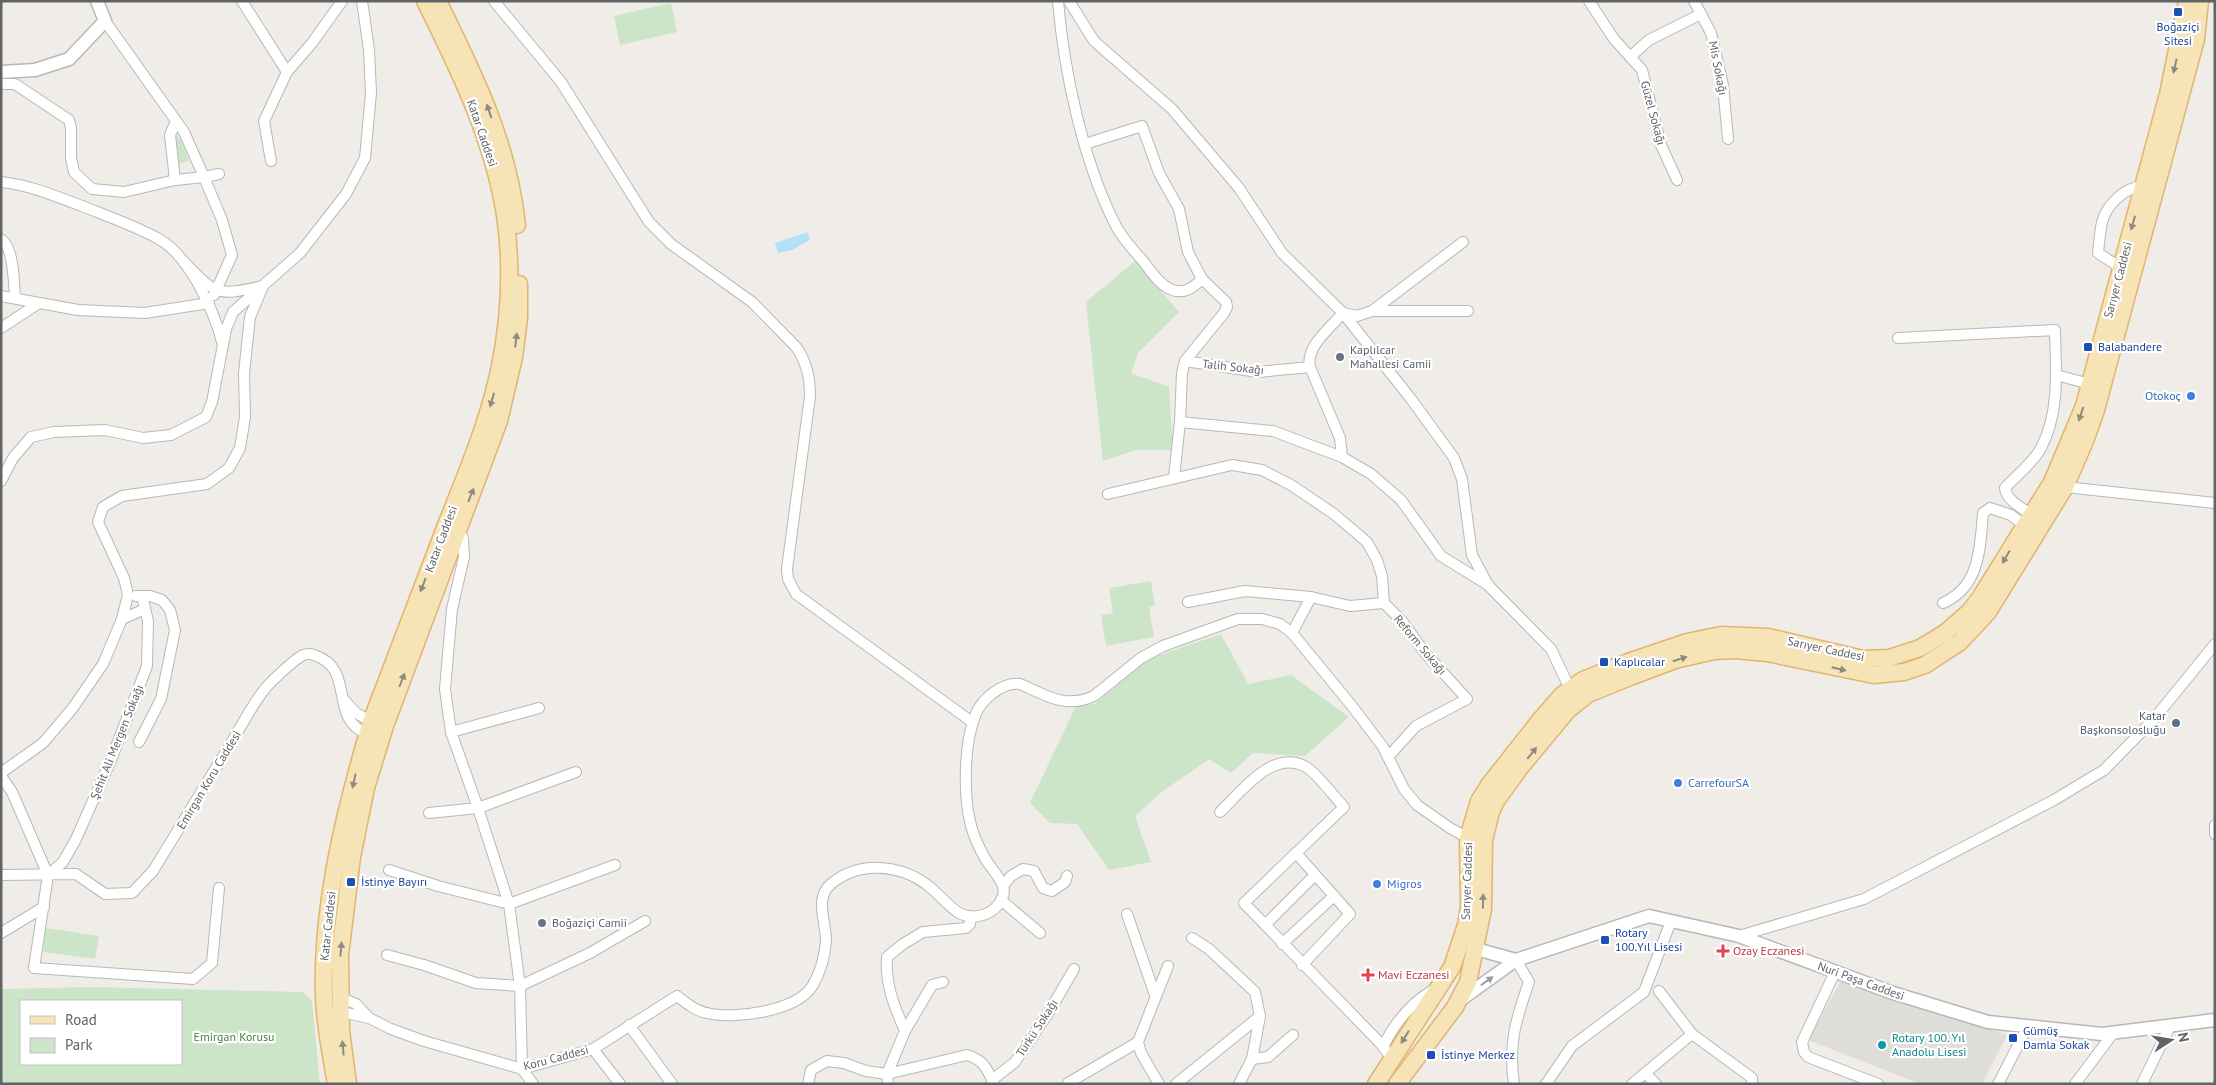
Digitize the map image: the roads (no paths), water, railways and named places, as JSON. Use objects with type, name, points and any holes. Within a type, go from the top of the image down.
[{"type":"main road","name":"Katar Caddesi","points":[[336,1084],[332,1005],[352,857],[376,730],[486,422],[501,360],[508,300],[510,259],[505,215],[496,174],[477,113],[425,1]]},
{"type":"main road","name":"Katar Caddesi","points":[[376,730],[444,571],[458,526],[499,421],[509,385],[519,318],[520,274],[512,192],[487,105],[438,1]]},
{"type":"main road","name":"Sarıyer Caddesi","points":[[1574,695],[1583,680],[1687,642],[1721,635],[1768,637],[1863,659],[1889,658],[1920,648],[1945,633],[1968,612],[1994,576],[2052,482],[2067,450],[2090,384],[2120,268],[2144,186],[2177,56],[2187,1]]},
{"type":"main road","name":"Sarıyer Caddesi","points":[[1376,1084],[1387,1053],[1452,968],[1466,925],[1469,908],[1479,801],[1489,785],[1552,705],[1574,695],[1593,692],[1675,660],[1714,650],[1742,650],[1767,653],[1874,675],[1896,674],[1925,665],[1960,642],[1988,612],[2065,487],[2085,441],[2101,396],[2196,39],[2200,1]]},
{"type":"main road","name":"Sarıyer Caddesi","points":[[1402,1078],[1459,1001],[1468,982],[1483,909],[1476,839]]},
{"type":"main road","points":[[1452,968],[1476,949]]},
{"type":"main road","points":[[1438,987],[1453,992],[1459,1001]]},
{"type":"main road","name":"Katar Caddesi","points":[[332,1005],[348,1084]]},
{"type":"main road","points":[[1387,1053],[1402,1078]]},
{"type":"street","points":[[1,296],[78,310],[145,312],[209,302],[232,255],[222,220],[184,132],[105,21],[96,1]]},
{"type":"street","points":[[242,1],[287,72]]},
{"type":"street","points":[[271,161],[264,121],[287,72],[312,43],[342,1]]},
{"type":"street","points":[[1,481],[13,458],[30,437],[54,432],[104,430],[143,438],[171,435],[206,417],[212,402],[226,329],[233,312],[300,253],[346,194],[365,158],[371,93],[369,50],[362,1]]},
{"type":"street","points":[[494,1],[562,82],[649,222],[671,244],[752,302],[797,348],[802,357],[810,380],[810,396],[787,569],[791,588],[796,594],[972,722]]},
{"type":"street","points":[[1058,1],[1060,36],[1086,144],[1103,197],[1118,230],[1159,282],[1175,292],[1187,290],[1202,280]]},
{"type":"street","points":[[1069,1],[1094,41],[1172,109],[1239,188],[1282,253],[1343,313],[1411,398],[1454,458],[1462,479],[1472,555],[1488,585]]},
{"type":"street","name":"Güzel Sokağı","points":[[1589,1],[1614,39],[1642,70],[1661,145],[1677,180]]},
{"type":"street","name":"Mis Sokağı","points":[[1694,1],[1711,33],[1723,85],[1728,139]]},
{"type":"street","points":[[1630,57],[1649,40],[1701,14]]},
{"type":"street","points":[[5,78],[69,59],[105,21]]},
{"type":"street","points":[[5,78],[69,120],[71,128],[71,158],[74,172],[92,189],[124,192],[175,180],[219,174]]},
{"type":"street","points":[[175,180],[170,135],[176,121]]},
{"type":"street","points":[[1086,144],[1142,126],[1159,173],[1179,209],[1188,252],[1202,280],[1226,302],[1227,306],[1185,361],[1182,373],[1180,422],[1174,477]]},
{"type":"street","points":[[1,182],[23,184],[101,213],[161,240],[202,281],[216,291],[233,292],[263,286]]},
{"type":"street","points":[[2120,268],[2098,253],[2102,221],[2113,202],[2125,191],[2144,186]]},
{"type":"street","points":[[1,239],[5,241],[11,259],[15,298]]},
{"type":"street","points":[[1372,311],[1463,242]]},
{"type":"street","points":[[184,262],[209,302],[223,345]]},
{"type":"street","points":[[218,888],[212,964],[193,980],[34,968],[48,875],[12,792],[1,774],[43,743],[72,709],[103,664],[122,619],[128,595],[124,578],[98,522],[104,506],[122,496],[207,484],[229,468],[240,448],[245,417],[244,373],[250,317],[263,286]]},
{"type":"street","points":[[1,328],[39,303]]},
{"type":"street","points":[[1343,313],[1357,316],[1372,311],[1468,310]]},
{"type":"street","points":[[1342,457],[1340,438],[1310,367],[1309,360],[1311,351],[1343,313]]},
{"type":"street","points":[[1898,338],[2055,330],[2056,375],[2050,419],[2041,448],[2021,474],[2005,488],[2006,494],[2028,520]]},
{"type":"street","name":"Talih Sokağı","points":[[1185,361],[1258,372],[1310,367]]},
{"type":"street","points":[[2056,375],[2090,384]]},
{"type":"street","points":[[1180,422],[1274,431],[1342,457],[1371,474],[1401,500],[1441,556],[1488,585],[1550,649],[1574,695]]},
{"type":"street","points":[[1108,494],[1174,477],[1232,465],[1262,470],[1291,485],[1334,514],[1366,542],[1377,560],[1382,576],[1384,603]]},
{"type":"street","points":[[2065,487],[2215,503]]},
{"type":"street","points":[[1943,603],[1955,598],[1971,581],[1979,560],[1983,513],[1990,508],[2028,520]]},
{"type":"street","points":[[458,526],[463,539],[464,558],[452,609],[445,689],[451,732],[509,904],[520,986],[522,1069],[533,1084]]},
{"type":"street","name":"Reform Sokağı","points":[[1188,602],[1245,591],[1311,597],[1350,606],[1384,603],[1402,621],[1425,653],[1467,699],[1416,726],[1388,758]]},
{"type":"street","points":[[128,595],[162,600],[170,610],[175,630],[161,699],[139,742]]},
{"type":"street","name":"Şehit Ali Mergen Sokağı","points":[[48,875],[63,862],[76,839],[134,704],[147,666],[148,621],[142,596]]},
{"type":"street","points":[[1292,633],[1311,597]]},
{"type":"street","points":[[122,619],[145,609]]},
{"type":"street","points":[[905,1030],[892,1001],[886,973],[887,957],[903,944],[923,932],[966,928],[970,924],[971,916],[990,912],[1002,900],[1003,886],[1001,879],[981,852],[972,829],[966,805],[966,769],[972,722],[977,709],[991,694],[1009,685],[1022,685],[1060,701],[1081,701],[1094,696],[1141,658],[1163,646],[1238,619],[1262,619],[1280,624],[1292,633],[1352,706],[1388,758],[1404,790],[1417,805],[1450,828],[1476,839]]},
{"type":"street","points":[[1739,936],[1864,899],[2054,800],[2104,770],[2154,719],[2215,644]]},
{"type":"street","name":"Emirgan Koru Caddesi","points":[[1,875],[76,874],[105,894],[132,893],[153,872],[264,688],[301,656],[313,654],[328,662],[338,677],[344,700],[376,730]]},
{"type":"street","points":[[451,732],[540,708]]},
{"type":"street","points":[[1220,812],[1270,766],[1288,762],[1307,767],[1344,807],[1244,903],[1387,1053]]},
{"type":"street","points":[[429,813],[478,808],[576,772]]},
{"type":"street","points":[[2215,825],[2215,834]]},
{"type":"street","points":[[1296,853],[1350,914],[1302,965]]},
{"type":"street","points":[[389,870],[438,886],[509,904],[615,865]]},
{"type":"street","name":"Koru Caddesi","points":[[369,1018],[392,1030],[424,1041],[522,1069],[593,1049],[677,996],[691,1006],[707,1013],[723,1015],[772,1010],[800,998],[812,987],[824,957],[826,939],[822,904],[823,894],[829,886],[838,880],[862,870],[887,868],[910,875],[925,884],[960,913],[971,916]]},
{"type":"street","points":[[1003,886],[1011,876],[1023,869],[1034,871],[1043,888],[1052,891],[1065,882],[1067,876]]},
{"type":"street","points":[[1264,925],[1315,875]]},
{"type":"street","points":[[1282,944],[1334,896]]},
{"type":"street","points":[[1002,900],[1040,934]]},
{"type":"street","points":[[1,933],[44,907]]},
{"type":"street","points":[[1128,914],[1155,995]]},
{"type":"street","name":"Nuri Paşa Caddesi","points":[[1459,1001],[1516,960],[1649,916],[1739,936],[1893,993],[1988,1022],[2102,1034],[2215,1020]]},
{"type":"street","points":[[387,955],[424,964],[476,982],[520,986],[590,953],[645,921]]},
{"type":"street","points":[[1546,1084],[1572,1046],[1644,992],[1671,921]]},
{"type":"street","points":[[1192,938],[1210,949],[1255,992],[1260,1016],[1252,1058],[1239,1084]]},
{"type":"street","points":[[1476,949],[1516,960],[1528,982],[1514,1023],[1511,1062],[1514,1084]]},
{"type":"street","points":[[1155,1082],[1141,1053],[1138,1042],[1168,966]]},
{"type":"street","name":"Türkü Sokağı","points":[[993,1082],[1015,1062],[1049,1012],[1074,969]]},
{"type":"street","points":[[1835,972],[1802,1042],[1802,1047],[1808,1057],[1878,1084]]},
{"type":"street","points":[[888,1079],[905,1030],[932,985],[943,982]]},
{"type":"street","points":[[1659,991],[1692,1034],[1752,1078],[1752,1084]]},
{"type":"street","points":[[332,1005],[356,1004],[369,1018]]},
{"type":"street","points":[[332,1005],[369,1018]]},
{"type":"street","points":[[1180,1082],[1260,1016]]},
{"type":"street","points":[[629,1025],[672,1084]]},
{"type":"street","points":[[1998,1084],[2028,1026]]},
{"type":"street","points":[[2142,1084],[2170,1026]]},
{"type":"street","points":[[2075,1084],[2114,1032]]},
{"type":"street","points":[[1632,1084],[1692,1034]]},
{"type":"street","points":[[1252,1058],[1268,1057],[1293,1035]]},
{"type":"street","points":[[1068,1083],[1138,1042]]},
{"type":"street","points":[[593,1049],[620,1084]]},
{"type":"street","points":[[808,1084],[811,1070],[827,1061],[844,1063],[888,1079],[967,1055],[978,1058],[986,1066],[993,1082]]},
{"type":"street","points":[[1645,1072],[1656,1084]]},
{"type":"water","points":[[808,232],[810,240],[792,250],[778,253],[775,243]]},
{"type":"place","name":"Boğaziçi Sitesi","points":[[2178,12]]},
{"type":"place","name":"Balabandere","points":[[2088,347]]},
{"type":"place","name":"Kaplılcar Mahallesi Camii","points":[[1340,357]]},
{"type":"place","name":"Otokoç","points":[[2191,396]]},
{"type":"place","name":"Kaplıcalar","points":[[1604,662]]},
{"type":"place","name":"Katar Başkonsolosluğu","points":[[2176,723]]},
{"type":"place","name":"CarrefourSA","points":[[1678,783]]},
{"type":"place","name":"İstinye Bayırı","points":[[351,882]]},
{"type":"place","name":"Migros","points":[[1377,884]]},
{"type":"place","name":"Boğaziçi Camii","points":[[542,923]]},
{"type":"place","name":"Rotary 100.Yıl Lisesi","points":[[1605,940]]},
{"type":"place","name":"Ozay Eczanesi","points":[[1723,951]]},
{"type":"place","name":"Mavi Eczanesi","points":[[1368,975]]},
{"type":"place","name":"Gümüş Damla Sokak","points":[[2013,1038]]},
{"type":"place","name":"Rotary 100. Yıl Anadolu Lisesi","points":[[1882,1045]]},
{"type":"place","name":"İstinye Merkez","points":[[1431,1055]]},
{"type":"park label","name":"Emirgan Korusu","points":[[234,1037]]}]
